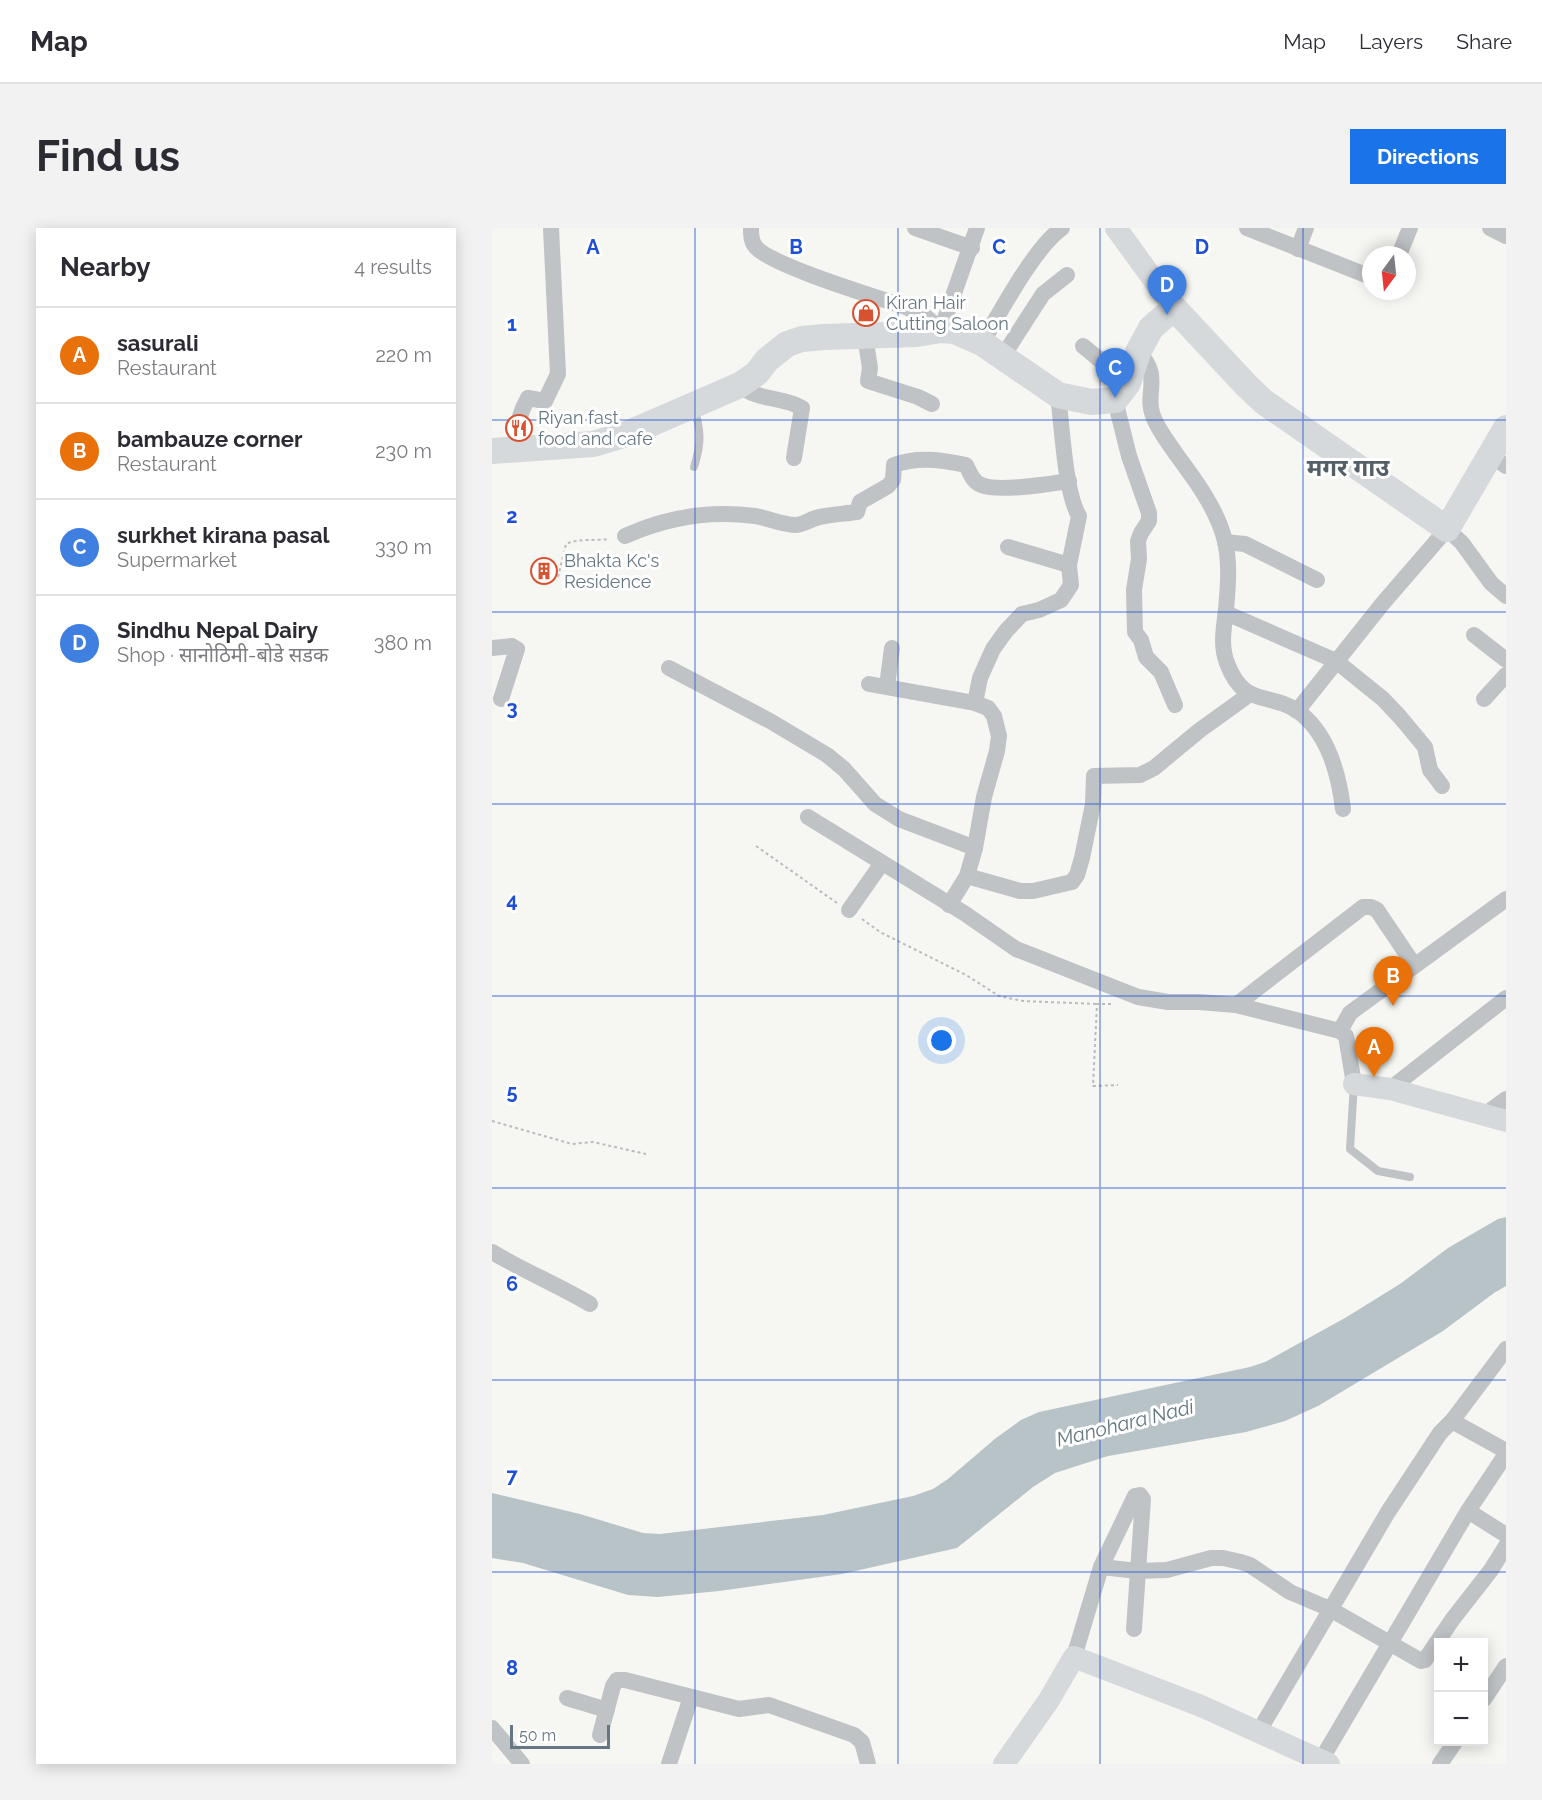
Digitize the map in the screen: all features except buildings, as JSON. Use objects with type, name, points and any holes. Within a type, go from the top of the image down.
[{"type":"main road","points":[[504,450],[593,444],[627,434],[740,385],[757,373],[767,360],[787,344],[802,339],[955,331],[992,350],[1058,395],[1091,402],[1122,392],[1138,352],[1151,328],[1174,308],[1246,386],[1264,402],[1447,529],[1498,460],[1506,428]]},
{"type":"street","points":[[504,450],[515,434],[528,398],[545,401],[558,374],[551,228]]},
{"type":"street","points":[[751,228],[754,246],[776,262],[906,307],[925,316],[941,330],[972,248],[977,228]]},
{"type":"street","points":[[915,228],[972,248]]},
{"type":"street","points":[[992,350],[1026,272],[1052,236],[1062,228]]},
{"type":"street","points":[[1116,228],[1174,308]]},
{"type":"street","points":[[1247,228],[1362,274]]},
{"type":"street","points":[[1298,249],[1306,228]]},
{"type":"street","points":[[1403,246],[1410,228]]},
{"type":"street","points":[[1490,228],[1506,236]]},
{"type":"street","points":[[992,350],[1043,294],[1067,275]]},
{"type":"street","points":[[865,336],[870,368],[868,381],[932,404]]},
{"type":"street","points":[[1083,346],[1122,392],[1130,456],[1149,513],[1149,521],[1138,541],[1139,559],[1134,590],[1135,632],[1141,640],[1146,657],[1161,672],[1175,705]]},
{"type":"street","points":[[1138,352],[1151,369],[1151,411],[1157,427],[1208,499],[1225,542],[1228,569],[1222,639],[1227,664],[1240,686],[1250,694],[1297,711],[1314,728],[1335,767],[1343,809]]},
{"type":"street","points":[[740,385],[747,392],[783,400],[802,408],[794,458]]},
{"type":"street","points":[[975,703],[981,678],[993,649],[1006,631],[1022,614],[1039,610],[1061,600],[1071,585],[1069,565],[1079,516],[1075,509],[1069,482],[1058,395]]},
{"type":"street","points":[[625,536],[648,526],[691,516],[735,513],[802,525],[817,518],[857,512],[860,502],[894,480],[894,465],[911,461],[938,459],[966,465],[980,485],[1001,488],[1069,482]]},
{"type":"street","points":[[1297,711],[1383,603],[1447,529],[1462,543],[1491,583],[1506,596]]},
{"type":"street","points":[[1225,542],[1245,544],[1317,580]]},
{"type":"street","points":[[1008,547],[1069,565]]},
{"type":"street","points":[[1226,613],[1336,661],[1383,699],[1400,717],[1425,747],[1430,770],[1442,786]]},
{"type":"street","points":[[1474,635],[1506,660]]},
{"type":"street","points":[[492,648],[512,646],[517,649],[501,699]]},
{"type":"street","points":[[887,686],[892,648]]},
{"type":"street","points":[[669,668],[770,721],[827,756],[844,770],[874,804],[899,819],[975,848]]},
{"type":"street","points":[[1484,699],[1506,675]]},
{"type":"street","points":[[869,684],[975,703],[988,708],[994,716],[999,735],[997,751],[984,796],[975,848],[967,876],[949,904]]},
{"type":"street","points":[[967,876],[1020,891],[1033,891],[1072,882],[1077,875],[1082,858],[1093,804],[1094,776],[1140,775],[1154,768],[1200,730],[1250,694]]},
{"type":"street","points":[[808,817],[949,904],[1016,949],[1138,996],[1168,1002],[1236,1005],[1340,1032],[1346,1036],[1354,1084],[1390,1089],[1496,1118],[1506,1099]]},
{"type":"street","points":[[849,910],[882,862]]},
{"type":"street","points":[[1340,1032],[1350,1013],[1506,899]]},
{"type":"street","points":[[1236,1005],[1363,907],[1377,910],[1414,965]]},
{"type":"street","points":[[1390,1089],[1506,998]]},
{"type":"street","points":[[492,1252],[530,1275],[557,1285],[590,1304]]},
{"type":"street","points":[[1259,1731],[1388,1512],[1440,1433],[1452,1421],[1506,1349]]},
{"type":"street","points":[[1074,1657],[1259,1731],[1291,1756],[1325,1762],[1389,1643],[1506,1452],[1452,1421]]},
{"type":"street","points":[[1004,1764],[1049,1700],[1074,1657],[1101,1568],[1135,1496],[1140,1495],[1143,1499],[1134,1629]]},
{"type":"street","points":[[1468,1511],[1506,1535]]},
{"type":"street","points":[[1101,1568],[1138,1571],[1167,1570],[1201,1559],[1223,1558],[1250,1565],[1290,1592],[1330,1609],[1421,1661],[1425,1660],[1506,1546]]},
{"type":"street","points":[[1488,1694],[1505,1671]]},
{"type":"street","points":[[600,1735],[613,1686],[617,1680],[625,1680],[739,1709],[769,1705],[854,1735],[862,1742],[868,1764]]},
{"type":"street","points":[[669,1764],[691,1696]]},
{"type":"street","points":[[567,1698],[607,1710]]},
{"type":"street","points":[[492,1728],[522,1764]]},
{"type":"street","points":[[1440,1764],[1452,1746]]},
{"type":"lane","points":[[693,406],[701,444],[693,467]]},
{"type":"lane","points":[[1354,1084],[1350,1149],[1378,1171],[1410,1177]]},
{"type":"path","points":[[558,577],[566,544],[572,541],[597,541],[625,536]]},
{"type":"path","points":[[756,846],[880,932],[966,975],[999,996],[1023,1001],[1117,1003]]},
{"type":"path","points":[[1097,1004],[1093,1086],[1118,1085]]},
{"type":"path","points":[[492,1121],[572,1144],[593,1142],[646,1154]]},
{"type":"water","name":"Manohara Nadi","points":[[1506,1217],[1506,1286],[1443,1331],[1318,1406],[1285,1421],[1246,1432],[1108,1456],[1055,1473],[1033,1487],[957,1548],[842,1574],[658,1597],[628,1595],[523,1563],[492,1558],[492,1493],[580,1514],[643,1533],[660,1534],[823,1515],[913,1496],[933,1489],[948,1479],[996,1438],[1021,1420],[1039,1412],[1265,1362],[1345,1318],[1400,1284],[1448,1248],[1498,1219]]},
{"type":"place","name":"Kiran Hair Cutting Saloon","points":[[866,313]]},
{"type":"place","name":"Sindhu Nepal Dairy","points":[[1167,315]]},
{"type":"place","name":"surkhet kirana pasal","points":[[1115,398]]},
{"type":"place","name":"Riyan fast food and cafe","points":[[519,428]]},
{"type":"place","name":"Bhakta Kc's Residence","points":[[544,571]]},
{"type":"place","name":"bambauze corner","points":[[1393,1006]]},
{"type":"place","name":"sasurali","points":[[1374,1077]]},
{"type":"district","name":"मगर गाउ","points":[[1348,468]]}]
